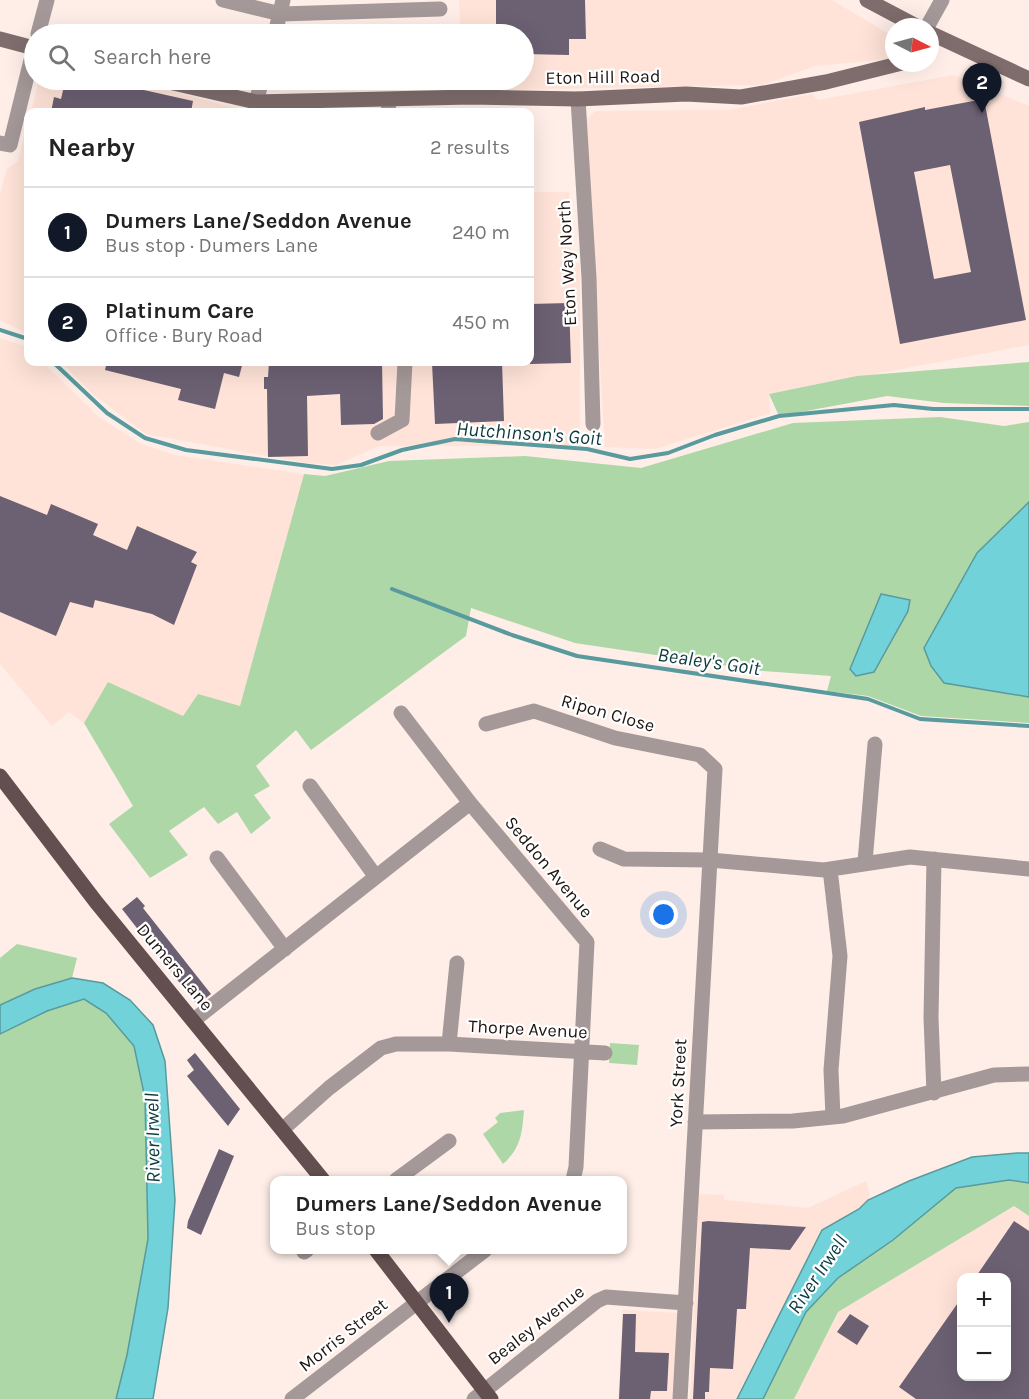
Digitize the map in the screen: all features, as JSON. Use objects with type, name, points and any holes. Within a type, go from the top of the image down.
[{"type":"main road","name":"Dumers Lane","points":[[0,776],[96,902],[319,1176]]},
{"type":"main road","points":[[379,1254],[418,1303],[483,1396]]},
{"type":"street","points":[[41,24],[47,0]]},
{"type":"street","points":[[223,0],[282,7],[441,9]]},
{"type":"street","points":[[867,0],[901,18]]},
{"type":"street","points":[[932,18],[942,0]]},
{"type":"street","points":[[278,24],[282,7]]},
{"type":"street","points":[[939,37],[1029,79]]},
{"type":"street","points":[[0,39],[24,45]]},
{"type":"street","name":"Eton Hill Road","points":[[204,90],[256,102],[388,106],[471,97],[578,99],[686,94],[741,97],[826,82],[885,67]]},
{"type":"street","points":[[0,143],[10,145],[24,88]]},
{"type":"street","points":[[256,102],[259,90]]},
{"type":"street","name":"Eton Way North","points":[[578,99],[589,278],[593,424]]},
{"type":"street","points":[[378,433],[402,420],[405,366]]},
{"type":"street","name":"Ripon Close","points":[[486,724],[534,711],[615,738],[700,755],[715,769]]},
{"type":"street","name":"Seddon Avenue","points":[[401,713],[470,803],[587,942],[574,1176]]},
{"type":"street","points":[[865,862],[875,744]]},
{"type":"street","name":"York Street","points":[[680,1399],[715,769]]},
{"type":"street","points":[[310,786],[376,876]]},
{"type":"street","points":[[194,1020],[470,803]]},
{"type":"street","points":[[600,849],[624,859],[710,860],[830,869],[910,857],[1029,869]]},
{"type":"street","points":[[217,858],[285,948]]},
{"type":"street","points":[[934,859],[931,1018],[934,1093]]},
{"type":"street","points":[[830,869],[840,956],[830,1080],[833,1117]]},
{"type":"street","name":"Thorpe Avenue","points":[[449,1044],[457,963]]},
{"type":"street","name":"Thorpe Avenue","points":[[283,1129],[329,1088],[381,1048],[396,1044],[449,1044],[605,1053]]},
{"type":"street","points":[[695,1122],[766,1122],[833,1117],[934,1093],[994,1075],[1029,1074]]},
{"type":"street","points":[[401,1176],[449,1141]]},
{"type":"street","points":[[418,1303],[481,1254]]},
{"type":"street","name":"Bealey Avenue","points":[[483,1396],[597,1301],[606,1297],[686,1303]]},
{"type":"street","name":"Morris Street","points":[[292,1399],[418,1303]]},
{"type":"shaded area","points":[[459,0],[832,0],[885,32],[885,59],[815,66],[762,85],[534,89],[534,24],[460,24]]},
{"type":"shaded area","points":[[953,75],[1029,106],[1029,345],[769,394],[770,413],[655,449],[605,447],[585,121],[595,111],[728,110],[812,94],[818,100]]},
{"type":"shaded area","points":[[36,90],[167,90],[234,108],[32,108]]},
{"type":"shaded area","points":[[24,136],[24,332],[0,320],[0,193],[7,169],[18,161]]},
{"type":"shaded area","points":[[534,192],[569,192],[571,263],[580,263],[580,446],[379,446],[336,465],[306,463],[146,434],[94,395],[65,366],[534,366]]},
{"type":"shaded area","points":[[0,338],[24,346],[24,366],[46,366],[99,417],[141,444],[175,455],[304,474],[240,707],[183,716],[108,682],[84,723],[69,712],[52,726],[0,664]]},
{"type":"shaded area","points":[[866,1181],[870,1195],[868,1202],[822,1230],[737,1399],[690,1399],[699,1194],[724,1195],[724,1200],[808,1208]]},
{"type":"shaded area","points":[[1014,1206],[1029,1216],[1029,1399],[794,1399],[838,1312]]},
{"type":"shaded area","points":[[623,1310],[679,1313],[674,1399],[618,1399]]},
{"type":"green space","points":[[1029,362],[1029,406],[944,403],[887,396],[779,416],[769,394],[857,376]]},
{"type":"green space","points":[[940,417],[1004,426],[1029,422],[1029,502],[977,553],[944,683],[1029,697],[1029,723],[921,716],[868,696],[827,691],[831,676],[763,671],[575,643],[471,608],[466,636],[311,750],[296,730],[256,766],[270,786],[254,795],[271,818],[251,834],[237,812],[218,824],[204,807],[169,831],[188,855],[150,878],[109,824],[133,806],[84,723],[108,682],[183,716],[198,694],[240,706],[304,474],[325,476],[389,461],[525,456],[641,468],[793,423]]},
{"type":"green space","points":[[17,944],[77,958],[72,978],[35,989],[0,1005],[0,958]]},
{"type":"green space","points":[[84,999],[106,1013],[134,1046],[145,1098],[148,1239],[127,1355],[116,1399],[0,1399],[0,1034],[47,1011]]},
{"type":"green space","points":[[610,1043],[639,1045],[637,1065],[609,1063]]},
{"type":"green space","points":[[524,1110],[520,1140],[514,1152],[503,1164],[483,1134],[498,1122],[495,1118],[500,1113]]},
{"type":"green space","points":[[1009,1180],[1029,1183],[1029,1216],[1014,1206],[838,1312],[794,1399],[763,1399],[806,1312],[838,1278],[893,1240],[956,1188]]},
{"type":"water","points":[[1029,502],[1029,697],[944,683],[931,666],[924,648],[977,553]]},
{"type":"water","points":[[881,594],[910,600],[908,611],[874,672],[856,676],[850,669]]},
{"type":"water","name":"River Irwell","points":[[72,978],[103,983],[130,1000],[153,1025],[165,1061],[175,1200],[168,1308],[153,1399],[116,1399],[127,1355],[148,1239],[145,1098],[134,1046],[106,1013],[84,999],[47,1011],[0,1034],[0,1005],[35,989]]},
{"type":"water","name":"River Irwell","points":[[1029,1153],[1029,1183],[1009,1180],[956,1188],[893,1240],[838,1278],[806,1312],[763,1399],[737,1399],[822,1230],[859,1209],[868,1200],[909,1181],[972,1157]]},
{"type":"building","points":[[496,0],[585,0],[586,39],[569,39],[569,55],[534,54],[534,24],[496,24]]},
{"type":"building","points":[[63,90],[144,90],[193,101],[192,108],[52,108],[54,97],[61,99]]},
{"type":"building","points":[[984,99],[1026,320],[900,344],[859,122],[925,107],[925,110]],"holes":[[[950,165],[971,272],[934,279],[914,172]]]},
{"type":"building","points":[[569,303],[571,363],[534,364],[534,304]]},
{"type":"building","points":[[106,366],[242,366],[239,377],[224,373],[215,409],[178,400],[181,389],[105,370]]},
{"type":"building","points":[[269,366],[382,366],[383,419],[374,424],[341,425],[340,394],[307,396],[308,456],[268,457],[267,389],[264,389],[264,377],[268,377]]},
{"type":"building","points":[[432,366],[502,366],[504,421],[435,424]]},
{"type":"building","points":[[0,496],[47,515],[51,504],[98,524],[93,535],[127,550],[137,526],[197,552],[191,562],[197,565],[174,625],[152,614],[95,600],[93,608],[70,602],[56,636],[0,612]]},
{"type":"building","points":[[137,897],[145,906],[143,908],[211,994],[197,1005],[122,909]]},
{"type":"building","points":[[195,1053],[240,1109],[228,1126],[187,1076],[194,1070],[187,1060]]},
{"type":"building","points":[[219,1149],[234,1156],[201,1235],[187,1228],[188,1221]]},
{"type":"building","points":[[1014,1221],[1029,1231],[1029,1399],[916,1399],[899,1387],[957,1304],[957,1381],[1011,1381],[1011,1273],[978,1273]]},
{"type":"building","points":[[702,1222],[806,1227],[790,1250],[750,1248],[746,1309],[737,1309],[733,1369],[710,1368],[709,1392],[705,1392],[705,1399],[693,1399]]},
{"type":"building","points":[[623,1314],[636,1314],[635,1352],[669,1353],[667,1391],[651,1391],[650,1399],[619,1399]]},
{"type":"building","points":[[850,1314],[869,1326],[857,1345],[837,1332]]},
{"type":"waterway","name":"Hutchinson's Goit","points":[[0,330],[24,338]]},
{"type":"waterway","name":"Hutchinson's Goit","points":[[57,366],[107,413],[145,438],[186,450],[332,469],[361,465],[402,450],[455,439],[587,449],[630,459],[668,453],[715,435],[779,416],[894,405],[933,409],[1029,409]]},
{"type":"waterway","name":"Bealey's Goit","points":[[392,589],[512,635],[577,656],[868,699],[920,719],[1029,726]]},
{"type":"place","name":"Platinum Care","points":[[982,113]]},
{"type":"place","name":"Dumers Lane/Seddon Avenue","points":[[449,1323]]}]
